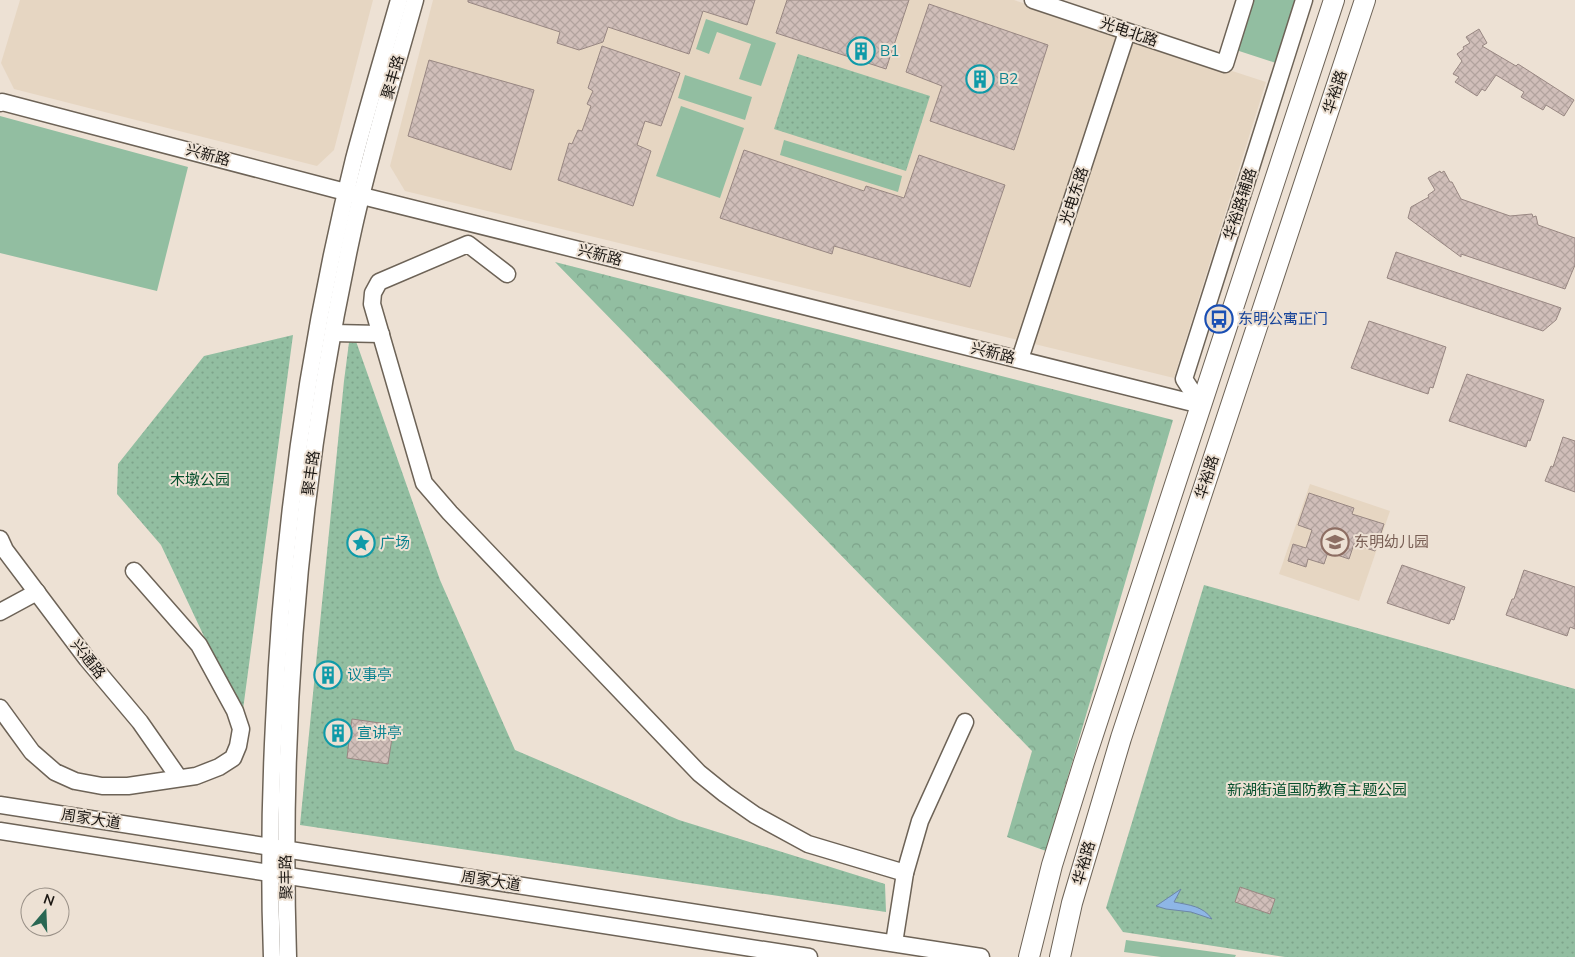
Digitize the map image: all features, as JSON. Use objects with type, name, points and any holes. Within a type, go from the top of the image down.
[{"type":"main road","name":"华裕路","points":[[1030,957],[1052,865],[1084,762],[1334,0]]},
{"type":"main road","name":"华裕路","points":[[1060,957],[1072,903],[1121,738],[1365,0]]},
{"type":"street","name":"聚丰路","points":[[277,848],[285,822],[294,629],[305,514],[323,386],[354,193],[354,159],[399,0]]},
{"type":"street","name":"聚丰路","points":[[288,957],[278,874],[277,848],[278,637],[290,512],[322,308],[354,193],[369,163],[415,0]]},
{"type":"street","name":"光电北路","points":[[1033,0],[1224,64],[1245,0]]},
{"type":"street","name":"华裕路辅路","points":[[1201,405],[1184,379],[1304,0]]},
{"type":"street","name":"光电东路","points":[[1020,359],[1127,32]]},
{"type":"street","name":"兴新路","points":[[0,102],[354,193],[1201,405]]},
{"type":"street","points":[[506,274],[468,244],[379,282],[373,293],[372,304],[424,483],[450,513],[699,773],[756,815],[808,844],[905,873]]},
{"type":"street","points":[[333,333],[381,334]]},
{"type":"street","name":"兴通路","points":[[0,539],[5,550],[87,659],[140,722],[179,778]]},
{"type":"street","points":[[0,708],[32,752],[55,772],[75,781],[102,786],[128,786],[196,776],[219,767],[233,758],[238,746],[240,729],[235,711],[199,645],[134,571]]},
{"type":"street","points":[[0,612],[37,592]]},
{"type":"street","points":[[894,943],[905,873],[920,822],[965,722]]},
{"type":"street","name":"周家大道","points":[[0,805],[982,957]]},
{"type":"street","name":"周家大道","points":[[0,831],[809,957]]},
{"type":"street","name":"聚丰路","points":[[272,957],[278,874]]},
{"type":"shaded area","points":[[20,0],[373,0],[334,150],[317,166],[14,89],[1,63]]},
{"type":"shaded area","points":[[433,0],[1014,0],[1266,82],[1174,378],[405,191],[390,166]]},
{"type":"shaded area","name":"东明幼儿园","points":[[1310,484],[1390,511],[1359,601],[1279,574]]},
{"type":"green space","points":[[1250,0],[1298,0],[1276,63],[1236,50]]},
{"type":"green space","points":[[706,19],[776,43],[761,86],[739,79],[751,44],[717,32],[709,54],[696,49]]},
{"type":"green space","points":[[798,54],[930,96],[906,171],[774,129]]},
{"type":"green space","points":[[685,75],[752,97],[745,120],[678,98]]},
{"type":"green space","points":[[681,106],[744,128],[720,198],[656,176]]},
{"type":"green space","points":[[0,116],[188,167],[157,291],[0,253]]},
{"type":"green space","points":[[784,140],[902,176],[898,192],[780,155]]},
{"type":"green space","points":[[555,262],[1173,420],[1046,851],[1007,837],[1032,751]]},
{"type":"green space","points":[[351,327],[440,580],[515,750],[679,820],[885,884],[886,912],[300,825]]},
{"type":"green space","name":"木墩公园","points":[[293,335],[242,717],[161,545],[117,494],[118,464],[204,356]]},
{"type":"green space","name":"新湖街道国防教育主题公园","points":[[1204,585],[1575,689],[1575,957],[1285,957],[1123,932],[1106,908]]},
{"type":"green space","points":[[1126,940],[1236,955],[1235,957],[1161,957],[1124,952]]},
{"type":"water","points":[[1181,889],[1174,902],[1200,909],[1212,919],[1191,912],[1156,906]]},
{"type":"building","points":[[468,0],[755,0],[747,25],[703,11],[689,54],[608,27],[603,42],[579,50],[557,43],[560,32],[468,2]]},
{"type":"building","name":"B1","points":[[787,0],[909,0],[886,69],[776,33]]},
{"type":"building","name":"B2","points":[[929,4],[1048,45],[1014,150],[930,121],[942,86],[906,72]]},
{"type":"building","points":[[1479,29],[1487,43],[1482,46],[1516,66],[1518,64],[1574,100],[1564,116],[1546,105],[1543,110],[1521,97],[1524,92],[1496,75],[1485,91],[1482,89],[1477,96],[1455,82],[1459,77],[1453,74],[1462,61],[1457,54],[1470,43],[1466,37]]},
{"type":"building","points":[[602,46],[680,73],[661,126],[645,121],[637,145],[651,151],[633,206],[558,180],[569,143],[572,144],[578,130],[582,131],[591,106],[587,104],[593,91],[588,88]]},
{"type":"building","points":[[429,60],[534,90],[511,170],[408,136]]},
{"type":"building","points":[[744,150],[864,191],[866,186],[904,198],[919,155],[1005,185],[970,287],[834,246],[832,254],[720,218]]},
{"type":"building","points":[[1440,171],[1441,173],[1444,171],[1461,199],[1510,216],[1532,214],[1533,217],[1536,216],[1538,225],[1575,238],[1575,265],[1565,289],[1461,254],[1461,257],[1408,218],[1411,207],[1429,197],[1428,195],[1435,190],[1428,178]]},
{"type":"building","points":[[1396,252],[1561,308],[1556,320],[1543,331],[1387,278]]},
{"type":"building","points":[[1369,321],[1446,347],[1433,388],[1430,387],[1428,394],[1351,368]]},
{"type":"building","points":[[1467,374],[1544,400],[1530,441],[1528,440],[1526,447],[1449,421]]},
{"type":"building","points":[[1563,437],[1575,441],[1575,492],[1545,481],[1551,466],[1553,467]]},
{"type":"building","points":[[1309,493],[1354,508],[1352,514],[1384,524],[1375,551],[1354,544],[1349,559],[1328,552],[1324,564],[1308,559],[1306,567],[1288,561],[1293,544],[1306,548],[1312,530],[1298,525]]},
{"type":"building","points":[[1402,565],[1465,587],[1454,620],[1451,619],[1449,624],[1387,603]]},
{"type":"building","points":[[1524,570],[1575,587],[1575,629],[1570,627],[1567,636],[1506,615]]},
{"type":"building","points":[[352,719],[394,725],[388,764],[347,758],[349,741],[332,736],[335,727],[350,732]]},
{"type":"building","points":[[1240,887],[1275,899],[1270,914],[1235,902]]},
{"type":"place","name":"B1","points":[[861,51]]},
{"type":"place","name":"B2","points":[[980,79]]},
{"type":"place","name":"东明公寓正门","points":[[1219,319]]},
{"type":"place","name":"东明幼儿园","points":[[1335,542]]},
{"type":"place","name":"广场","points":[[361,543]]},
{"type":"place","name":"议事亭","points":[[328,675]]},
{"type":"place","name":"宣讲亭","points":[[338,733]]}]
